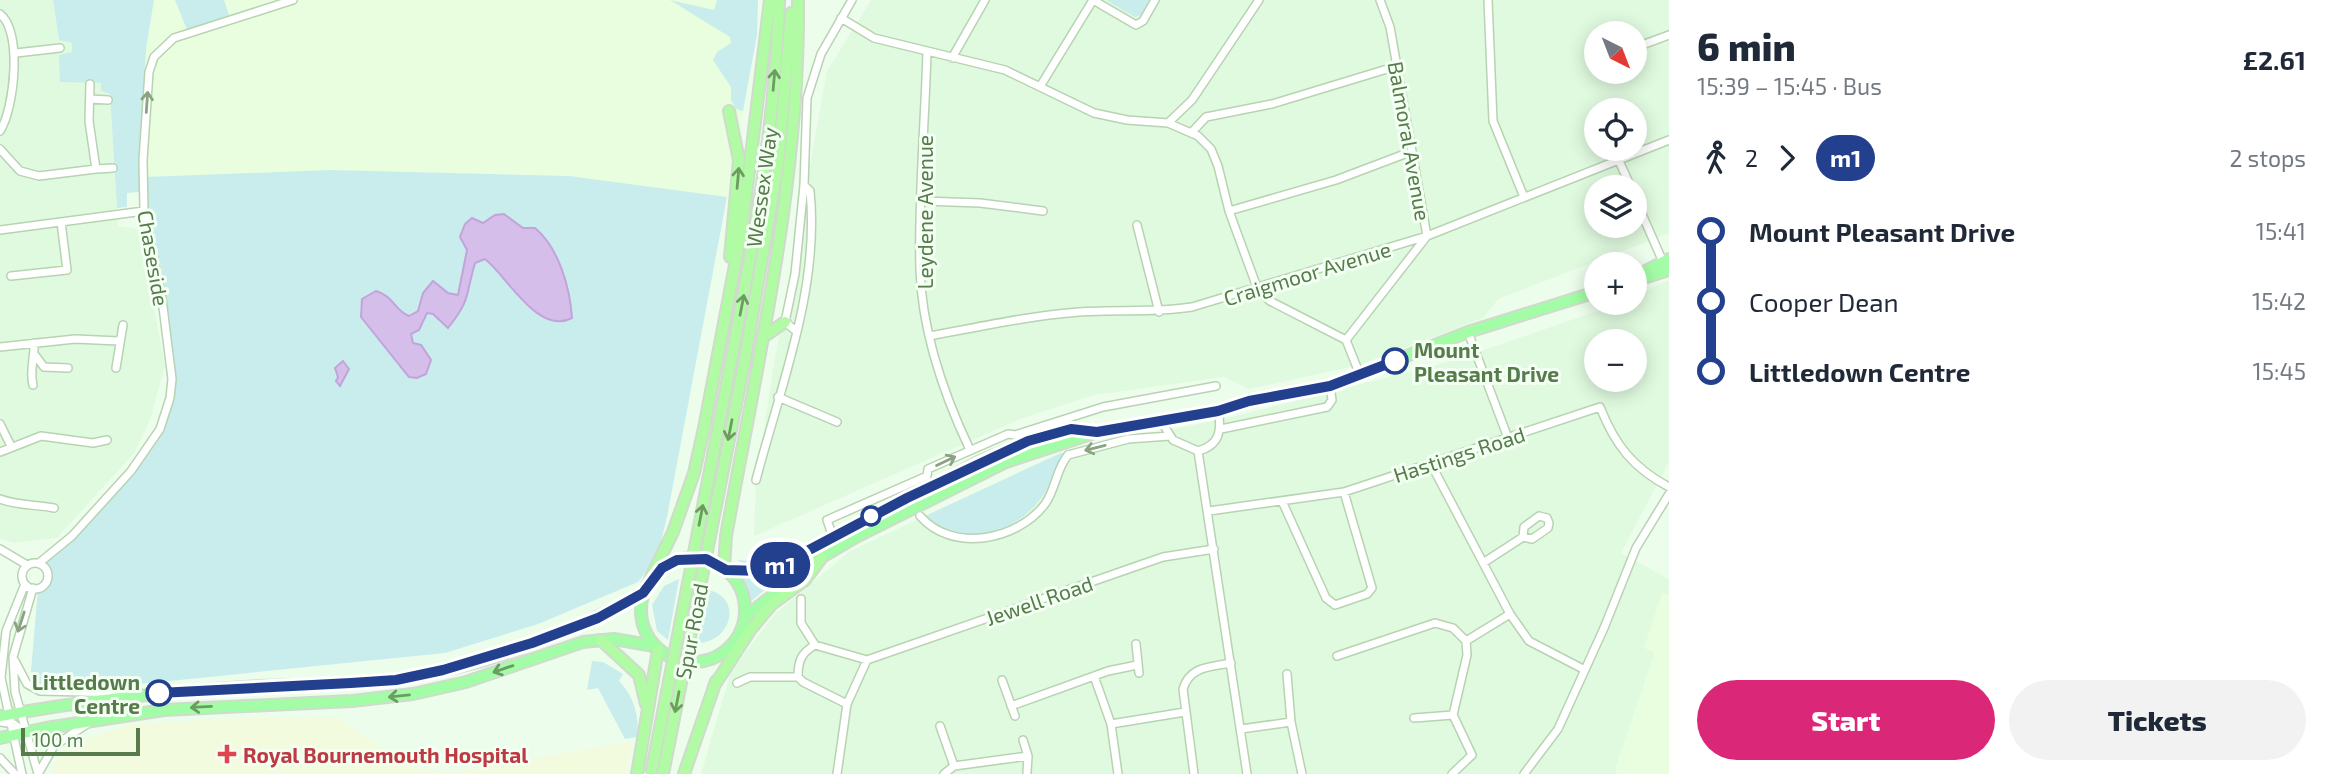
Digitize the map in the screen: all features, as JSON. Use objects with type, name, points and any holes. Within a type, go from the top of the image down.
[{"type":"highway","points":[[650,579],[673,532],[694,473],[716,368],[742,228],[770,0]]},
{"type":"highway","name":"Wessex Way","points":[[729,372],[762,191],[773,99],[779,0]]},
{"type":"highway","name":"Wessex Way","points":[[744,363],[778,165],[792,0]]},
{"type":"highway","points":[[725,569],[726,536],[791,164],[798,0]]},
{"type":"highway","points":[[716,368],[727,288],[739,160],[729,111]]},
{"type":"highway","points":[[762,338],[785,322]]},
{"type":"highway","name":"Spur Road","points":[[663,774],[744,363]]},
{"type":"highway","name":"Spur Road","points":[[651,774],[729,372]]},
{"type":"highway","points":[[714,686],[751,629],[772,604],[805,580],[822,557]]},
{"type":"highway","points":[[601,640],[639,675],[646,693],[647,724]]},
{"type":"highway","points":[[684,774],[714,686],[732,645]]},
{"type":"highway","points":[[637,774],[647,724],[656,648]]},
{"type":"main road","points":[[1647,273],[1667,264]]},
{"type":"main road","points":[[745,617],[822,557],[911,508],[1006,462],[1097,432],[1218,411],[1249,401],[1330,386],[1468,332],[1584,296]]},
{"type":"main road","points":[[725,569],[763,571],[833,537],[929,481],[1017,440],[1071,429],[1097,432]]},
{"type":"main road","points":[[929,481],[938,489],[987,465],[1006,462]]},
{"type":"main road","points":[[0,738],[94,720],[188,708],[352,701],[413,694],[466,682],[583,642],[601,640],[656,648],[682,662],[709,660],[732,645],[741,632],[745,617],[739,586],[725,569],[706,559],[677,560],[650,579],[643,593],[641,621],[656,648]]},
{"type":"main road","points":[[7,718],[48,709],[159,693],[362,682],[443,670],[552,637],[598,618],[643,593]]},
{"type":"street","name":"Chaseside","points":[[25,565],[39,563],[72,536],[131,471],[160,429],[170,398],[172,379],[162,299],[144,211],[149,72],[154,57],[165,44],[293,0]]},
{"type":"street","points":[[796,331],[785,322],[795,274],[804,185],[807,98],[821,54],[852,0]]},
{"type":"street","points":[[952,58],[985,0]]},
{"type":"street","points":[[1041,85],[1093,0],[1136,25],[1143,21],[1155,0]]},
{"type":"street","points":[[1168,123],[1192,100],[1212,73],[1259,0]]},
{"type":"street","name":"Balmoral Avenue","points":[[1346,340],[1427,236],[1390,27],[1380,0]]},
{"type":"street","points":[[1488,0],[1493,121],[1524,197]]},
{"type":"street","points":[[0,14],[11,27],[16,53],[0,131]]},
{"type":"street","points":[[841,18],[874,38],[1005,70],[1041,85],[1094,113],[1127,120],[1168,123],[1192,132],[1211,149],[1229,211],[1258,290],[1270,301],[1346,340],[1360,375]]},
{"type":"street","points":[[1647,43],[1669,35]]},
{"type":"street","points":[[16,53],[60,48]]},
{"type":"street","name":"Leydene Avenue","points":[[927,51],[920,272],[929,336],[954,417],[970,450]]},
{"type":"street","points":[[1192,132],[1206,117],[1272,104],[1397,66]]},
{"type":"street","points":[[90,84],[96,169]]},
{"type":"street","points":[[90,99],[108,100]]},
{"type":"street","name":"Craigmoor Avenue","points":[[1647,149],[1669,140]]},
{"type":"street","points":[[0,149],[20,172],[39,176],[113,168]]},
{"type":"street","points":[[1229,211],[1336,180],[1410,152]]},
{"type":"street","points":[[1619,161],[1625,175]]},
{"type":"street","name":"Craigmoor Avenue","points":[[929,336],[1069,313],[1159,312],[1192,307],[1258,290],[1427,236],[1619,161]]},
{"type":"street","points":[[756,480],[796,331],[811,239],[810,191],[804,185]]},
{"type":"street","points":[[923,201],[980,203],[1043,211]]},
{"type":"street","points":[[0,230],[144,211]]},
{"type":"street","points":[[11,276],[67,270],[61,222]]},
{"type":"street","points":[[1647,223],[1667,264]]},
{"type":"street","points":[[1137,225],[1159,312]]},
{"type":"street","points":[[116,368],[123,325]]},
{"type":"street","points":[[1468,332],[1508,438]]},
{"type":"street","points":[[0,346],[75,339],[119,341]]},
{"type":"street","points":[[33,385],[30,369],[35,355],[34,343]]},
{"type":"street","points":[[35,355],[44,367],[68,368]]},
{"type":"street","points":[[833,537],[827,520],[929,481],[928,470],[1008,434],[1017,440],[1103,407],[1216,386]]},
{"type":"street","points":[[1161,421],[1170,436],[1180,445],[1198,451],[1209,446],[1221,429],[1327,407],[1332,400],[1330,386]]},
{"type":"street","points":[[778,397],[837,422]]},
{"type":"street","name":"Hastings Road","points":[[1209,511],[1344,492],[1600,407],[1611,434],[1627,458],[1644,474],[1669,488]]},
{"type":"street","points":[[1218,411],[1221,429]]},
{"type":"street","points":[[0,424],[11,446]]},
{"type":"street","points":[[0,452],[11,446],[48,436],[93,443],[107,440]]},
{"type":"street","points":[[1068,455],[1128,439],[1170,436]]},
{"type":"street","points":[[920,516],[927,525],[954,537],[981,540],[1029,520],[1044,505],[1068,455],[1069,440]]},
{"type":"street","points":[[1198,451],[1247,774]]},
{"type":"street","points":[[1431,464],[1510,614],[1529,641],[1585,670]]},
{"type":"street","points":[[1282,501],[1325,598],[1335,605],[1367,594],[1372,588],[1344,492]]},
{"type":"street","points":[[1524,774],[1558,729],[1636,548],[1669,494]]},
{"type":"street","points":[[0,499],[18,506],[54,508]]},
{"type":"street","points":[[1483,563],[1523,537]]},
{"type":"street","points":[[0,549],[25,565],[22,576],[29,586],[13,657],[7,718],[20,734],[22,774]]},
{"type":"street","name":"Jewell Road","points":[[867,660],[1163,557],[1214,550]]},
{"type":"street","points":[[29,586],[43,586],[48,578],[46,569],[39,563]]},
{"type":"street","points":[[29,586],[6,631],[0,680],[7,718],[20,734],[38,774]]},
{"type":"street","points":[[802,599],[799,610],[801,623],[815,645],[867,660],[847,704],[837,774]]},
{"type":"street","points":[[1466,642],[1510,614]]},
{"type":"street","points":[[1337,656],[1435,623],[1453,628],[1466,642],[1467,655],[1453,715],[1472,755],[1452,774]]},
{"type":"street","points":[[1136,643],[1139,673]]},
{"type":"street","points":[[798,677],[798,663],[804,651],[815,645]]},
{"type":"street","points":[[13,657],[27,684],[40,691],[159,693]]},
{"type":"street","points":[[1194,774],[1183,689],[1186,678],[1195,671],[1231,663]]},
{"type":"street","points":[[1011,706],[1094,676],[1137,665]]},
{"type":"street","points":[[1287,674],[1291,723],[1302,774]]},
{"type":"street","points":[[1094,676],[1111,724],[1118,774]]},
{"type":"street","points":[[737,683],[750,677],[798,677],[847,704]]},
{"type":"street","points":[[1002,680],[1015,716]]},
{"type":"street","points":[[48,709],[87,693]]},
{"type":"street","points":[[1111,724],[1185,712]]},
{"type":"street","points":[[1414,718],[1453,715]]},
{"type":"street","points":[[7,718],[20,734]]},
{"type":"street","points":[[38,774],[54,746],[94,720]]},
{"type":"street","points":[[1241,729],[1291,723]]},
{"type":"street","points":[[940,726],[954,766]]},
{"type":"street","points":[[1023,740],[1028,756],[1027,772]]},
{"type":"street","points":[[944,774],[954,766],[1028,756]]},
{"type":"street","points":[[0,758],[15,774]]},
{"type":"shaded area","points":[[0,0],[53,0],[59,40],[72,43],[72,52],[110,93],[118,226],[139,229],[165,366],[150,420],[135,452],[57,538],[13,543],[0,538]]},
{"type":"shaded area","points":[[53,0],[154,0],[146,49],[139,192],[127,193],[127,207],[117,208],[110,94],[101,91],[101,83],[60,82],[59,55],[72,52],[72,43],[59,40]]},
{"type":"shaded area","points":[[154,0],[758,0],[757,35],[727,197],[569,176],[330,170],[140,178],[146,49]]},
{"type":"shaded area","points":[[175,0],[224,0],[229,15],[187,30]]},
{"type":"shaded area","points":[[670,0],[714,10],[717,0],[758,0],[757,35],[743,111],[736,109],[731,100],[731,87],[713,60],[717,52],[731,43],[730,37]]},
{"type":"shaded area","points":[[871,0],[1669,0],[1669,233],[1620,252],[1584,252],[1584,266],[1498,299],[1483,318],[1359,365],[1249,389],[1224,377],[1094,395],[1020,419],[754,536],[756,480],[775,358],[827,71]]},
{"type":"shaded area","points":[[1106,0],[1149,0],[1141,15],[1135,17]]},
{"type":"shaded area","name":"Littledown Centre","points":[[330,170],[569,176],[727,197],[667,517],[657,557],[638,582],[538,624],[445,653],[90,689],[30,683],[38,588],[48,578],[41,564],[136,469],[164,430],[173,398],[174,363],[161,267],[144,211],[145,177]]},
{"type":"shaded area","points":[[504,214],[523,228],[535,228],[551,246],[566,282],[572,318],[559,321],[547,319],[535,312],[485,259],[475,263],[464,304],[448,328],[433,314],[427,313],[419,330],[411,334],[413,343],[421,345],[431,360],[426,374],[417,378],[409,377],[361,317],[362,299],[376,291],[382,293],[409,316],[418,311],[423,293],[433,281],[448,293],[458,295],[467,250],[460,237],[465,224],[472,218],[483,223],[495,215]]},
{"type":"shaded area","points":[[1669,280],[1669,462],[1621,553],[1669,579],[1669,595],[1662,593],[1645,647],[1655,652],[1616,767],[1617,774],[701,774],[731,671],[775,614],[850,551],[1063,452],[1236,416],[1455,360],[1586,315],[1647,315],[1647,290]]},
{"type":"shaded area","points":[[343,361],[349,369],[340,386],[336,381],[338,377],[335,368]]},
{"type":"shaded area","points":[[1063,452],[1055,475],[1043,495],[1028,513],[1010,525],[990,533],[968,535],[946,530],[923,517]]},
{"type":"shaded area","points":[[804,546],[762,566],[745,565],[738,560],[759,562]]},
{"type":"shaded area","points":[[820,550],[822,554],[778,579],[749,603],[737,573],[764,575]]},
{"type":"shaded area","points":[[679,579],[668,640],[657,631],[652,605],[664,586]]},
{"type":"shaded area","points":[[709,590],[727,602],[729,620],[718,636],[698,643]]},
{"type":"shaded area","points":[[1662,593],[1669,595],[1669,774],[1617,774],[1616,767],[1655,653],[1644,648]]},
{"type":"shaded area","points":[[592,661],[603,662],[623,674],[619,681],[629,693],[635,708],[637,737],[625,739],[598,688],[587,690]]},
{"type":"shaded area","name":"Royal Bournemouth Hospital","points":[[335,717],[413,767],[451,773],[632,741],[626,774],[51,774],[54,763],[68,745],[132,724],[238,718]]},
{"type":"bus line","name":"m1","points":[[159,693],[396,680],[443,670],[552,637],[598,618],[643,593],[650,579],[677,560],[706,559],[726,570],[763,571],[777,567],[980,461],[1028,441],[1071,429],[1097,432],[1218,411],[1249,401],[1330,386],[1395,361]]},
{"type":"place","name":"Mount Pleasant Drive","points":[[1395,361]]},
{"type":"place","name":"Littledown Centre","points":[[159,693]]},
{"type":"place","name":"Royal Bournemouth Hospital","points":[[227,754]]}]
